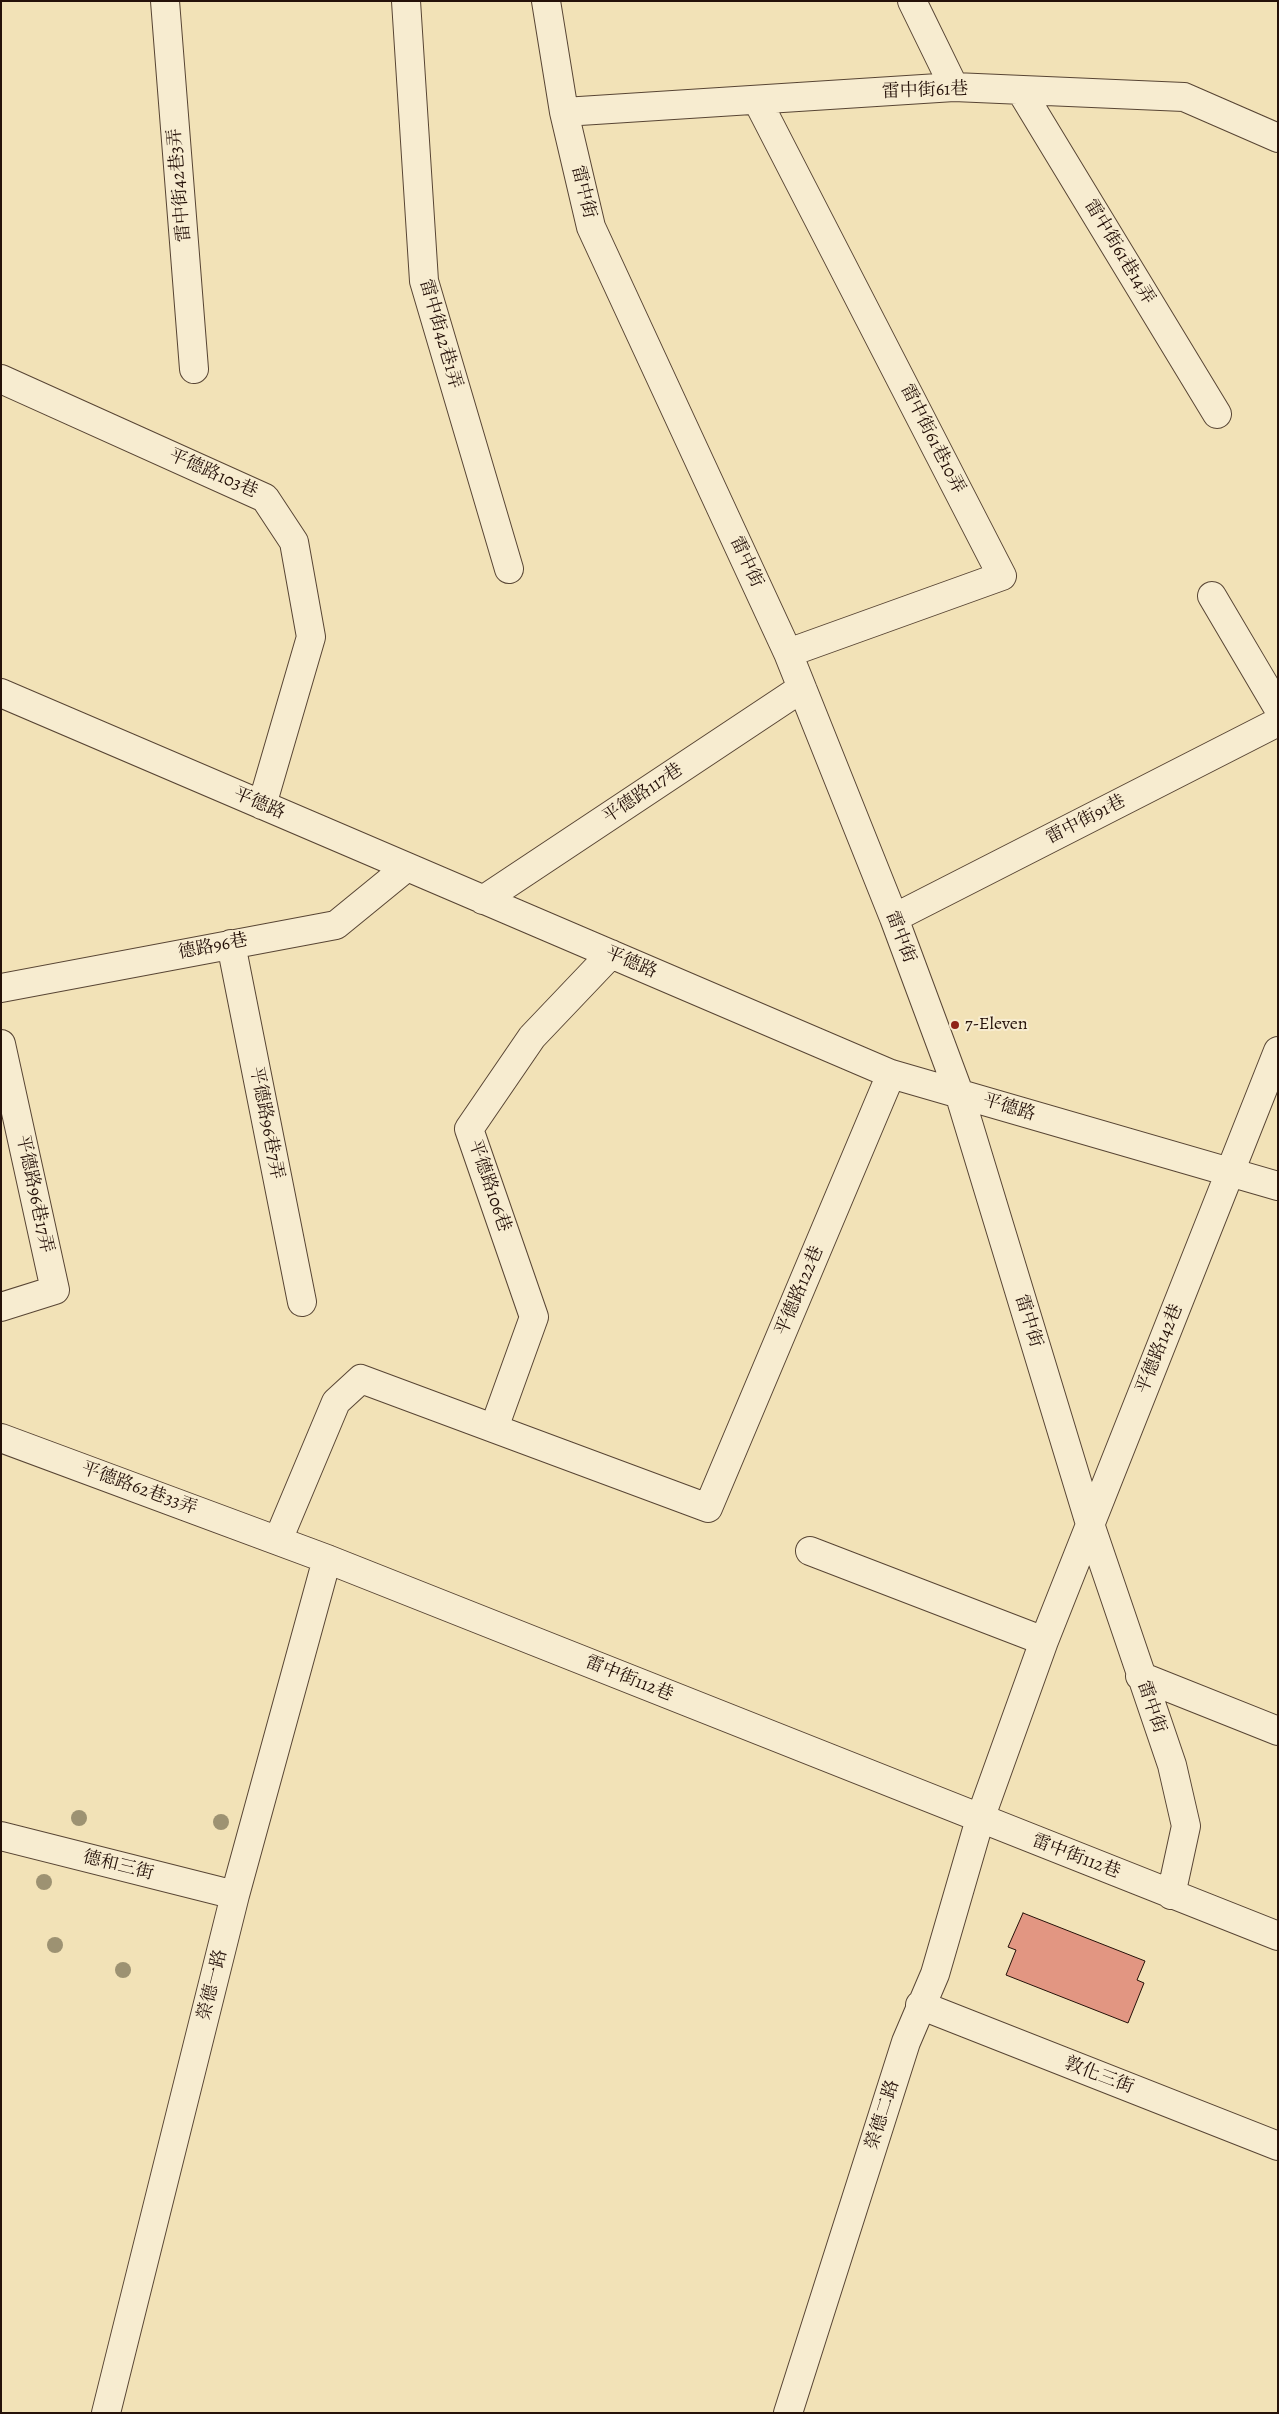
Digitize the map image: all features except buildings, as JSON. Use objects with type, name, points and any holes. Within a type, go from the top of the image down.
[{"type":"street","name":"雷中街42巷3弄","points":[[165,1],[194,369]]},
{"type":"street","name":"雷中街42巷1弄","points":[[406,1],[424,281],[509,569]]},
{"type":"street","name":"雷中街","points":[[546,1],[564,112],[591,227],[788,654],[894,918],[958,1093],[1090,1524],[1140,1676],[1172,1765],[1186,1826],[1171,1895]]},
{"type":"street","points":[[912,1],[954,88]]},
{"type":"street","name":"雷中街61巷","points":[[564,112],[954,88],[1021,90],[1184,96],[1278,138]]},
{"type":"street","name":"雷中街61巷14弄","points":[[1021,90],[1217,414]]},
{"type":"street","name":"雷中街61巷10弄","points":[[757,100],[1002,576],[788,654]]},
{"type":"street","name":"平德路103巷","points":[[1,379],[265,498],[294,542],[311,637],[262,805]]},
{"type":"street","points":[[1212,596],[1278,708]]},
{"type":"street","name":"平德路117巷","points":[[484,900],[802,688]]},
{"type":"street","name":"平德路","points":[[1,693],[891,1074],[1278,1186]]},
{"type":"street","name":"雷中街91巷","points":[[894,918],[1278,722]]},
{"type":"street","name":"德路96巷","points":[[1,988],[336,925],[407,867]]},
{"type":"street","name":"平德路96巷7弄","points":[[231,944],[302,1302]]},
{"type":"street","name":"平德路106巷","points":[[494,1428],[534,1317],[470,1129],[532,1036],[611,954]]},
{"type":"street","name":"平德路96巷17弄","points":[[1,1044],[55,1290],[1,1307]]},
{"type":"street","name":"平德路142巷","points":[[1090,1524],[1278,1051]]},
{"type":"street","name":"平德路122巷","points":[[494,1428],[708,1508],[891,1074]]},
{"type":"street","points":[[278,1540],[336,1402],[361,1379],[494,1428]]},
{"type":"street","name":"平德路62巷33弄","points":[[1,1438],[278,1540]]},
{"type":"street","points":[[980,1819],[1044,1641],[1090,1524]]},
{"type":"street","name":"雷中街112巷","points":[[278,1540],[1278,1936]]},
{"type":"street","points":[[810,1551],[1044,1641]]},
{"type":"street","name":"榮德一路","points":[[106,2413],[235,1895],[327,1559]]},
{"type":"street","points":[[1140,1676],[1278,1731]]},
{"type":"street","name":"榮德二路","points":[[788,2413],[903,2051],[920,2005],[935,1974],[980,1819]]},
{"type":"street","name":"德和三街","points":[[1,1836],[235,1895]]},
{"type":"street","name":"敦化三街","points":[[920,2005],[1278,2146]]},
{"type":"place","name":"7-Eleven","points":[[955,1025]]}]
